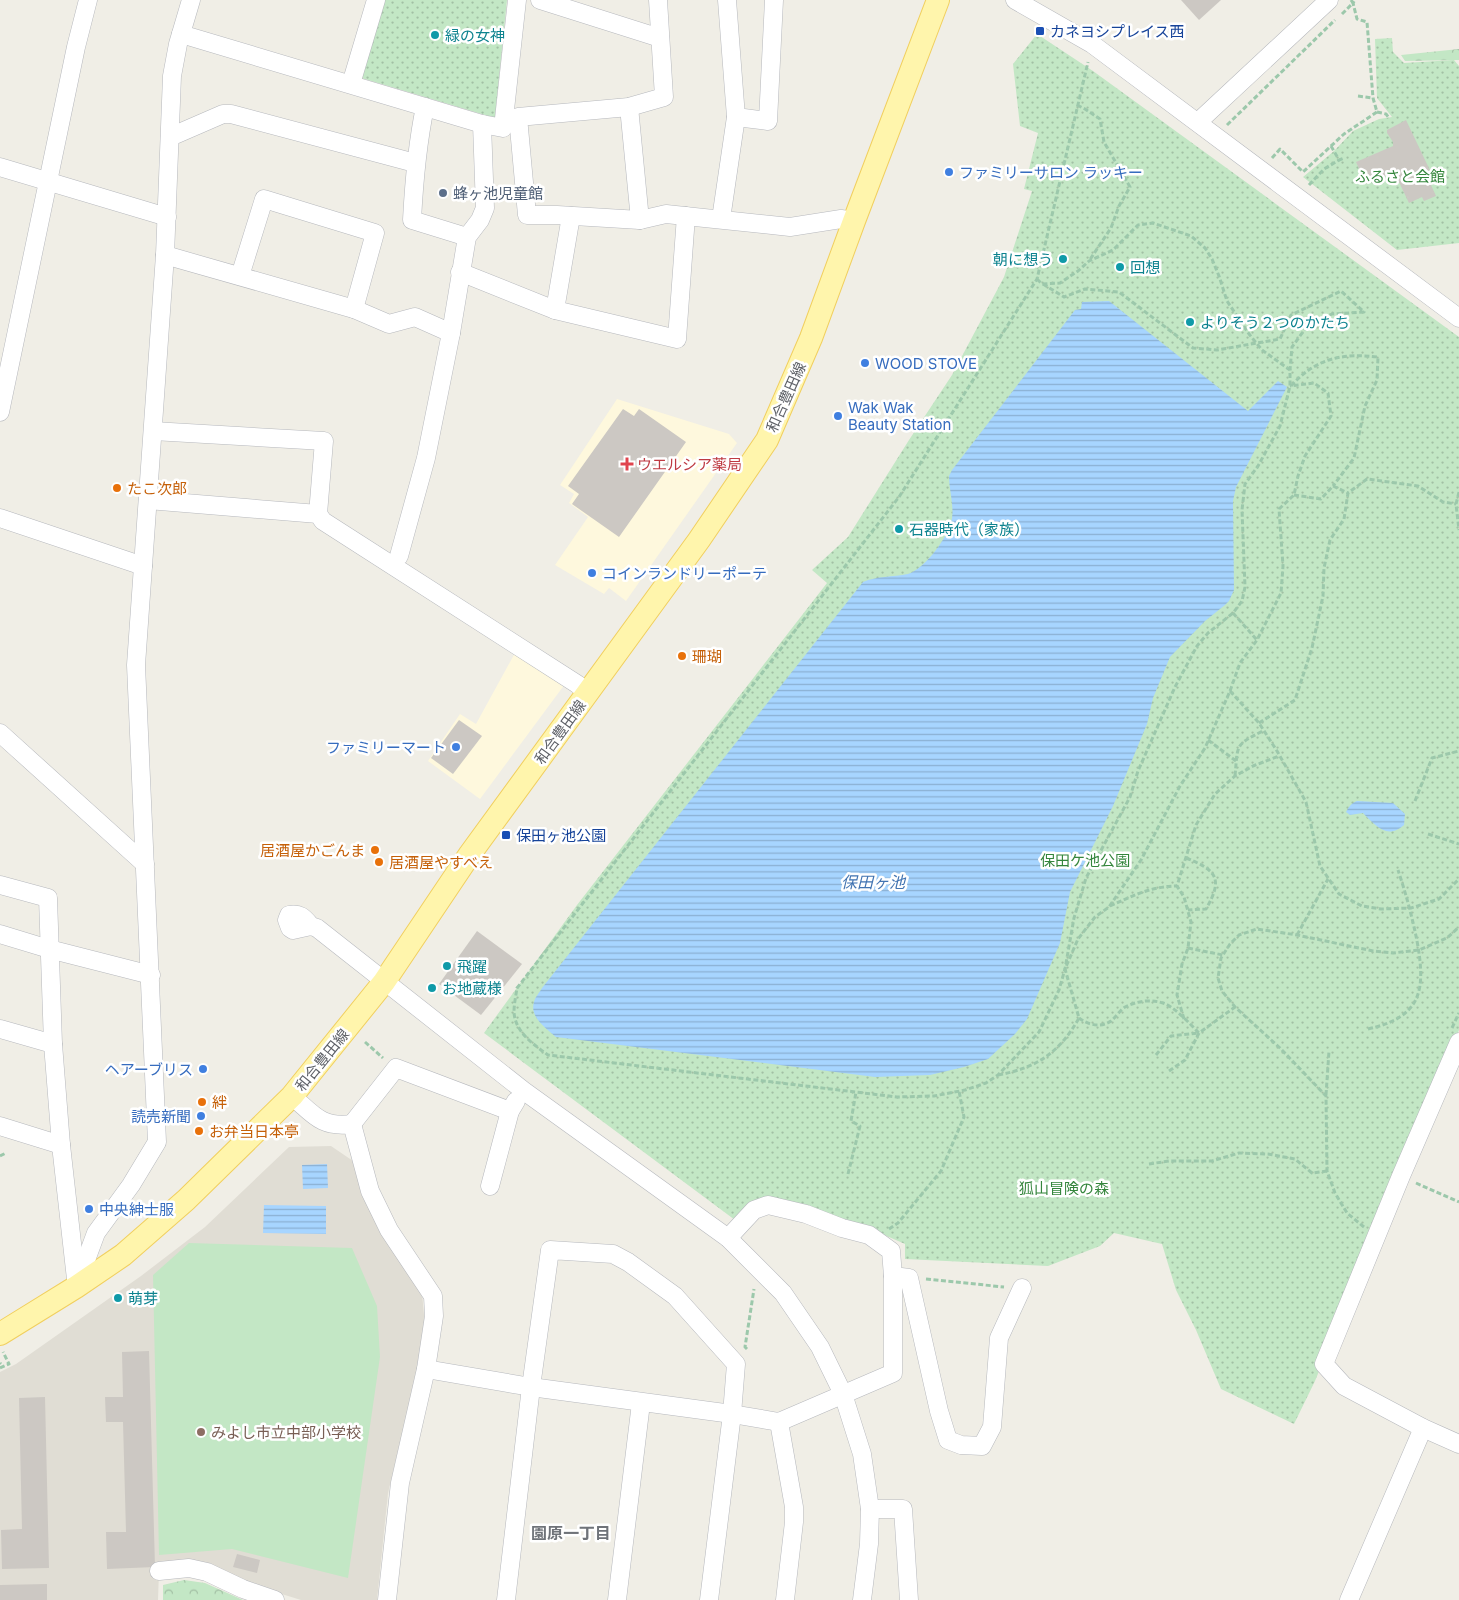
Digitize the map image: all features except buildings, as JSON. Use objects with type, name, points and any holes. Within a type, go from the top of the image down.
[{"type":"main road","name":"和合豊田線","points":[[0,1334],[76,1287],[123,1255],[186,1200],[292,1096],[384,982],[470,854],[699,540],[767,440],[811,338],[938,0]]},
{"type":"street","points":[[0,412],[76,47],[88,0]]},
{"type":"street","points":[[76,1287],[96,1233],[131,1185],[157,1142],[136,665],[165,255],[172,76],[190,0]]},
{"type":"street","points":[[351,84],[376,0]]},
{"type":"street","points":[[181,34],[482,124],[503,128],[517,0]]},
{"type":"street","points":[[540,0],[660,38]]},
{"type":"street","points":[[658,0],[664,97],[628,107],[518,117],[527,215],[640,220],[666,214],[790,227],[841,219],[854,221]]},
{"type":"street","points":[[720,219],[736,117],[727,0]]},
{"type":"street","points":[[736,117],[768,121],[774,0]]},
{"type":"street","points":[[1015,0],[1092,44],[1459,318]]},
{"type":"street","points":[[1198,122],[1329,0]]},
{"type":"street","points":[[426,107],[419,134],[415,163],[412,220],[467,237]]},
{"type":"street","points":[[628,107],[640,220]]},
{"type":"street","points":[[170,138],[223,114],[230,114],[415,163]]},
{"type":"street","points":[[399,556],[426,458],[451,333],[467,237],[480,220],[485,208],[482,124]]},
{"type":"street","points":[[0,168],[167,218]]},
{"type":"street","points":[[240,276],[264,199],[375,233],[354,309]]},
{"type":"street","points":[[555,310],[571,216]]},
{"type":"street","points":[[460,272],[555,310],[677,339],[686,216]]},
{"type":"street","points":[[165,255],[354,309],[389,324],[415,317],[451,333]]},
{"type":"street","points":[[154,431],[324,441],[318,514],[323,521],[577,684],[588,693]]},
{"type":"street","points":[[148,500],[318,514]]},
{"type":"street","points":[[0,518],[143,566]]},
{"type":"street","points":[[0,733],[145,864]]},
{"type":"street","points":[[0,884],[48,898],[53,1044],[61,1145],[76,1287]]},
{"type":"street","points":[[311,926],[317,928],[524,1091],[728,1238],[783,1293],[820,1347],[843,1394],[862,1454],[870,1509],[869,1544],[862,1600]]},
{"type":"street","points":[[0,934],[49,949],[150,975]]},
{"type":"street","points":[[0,1029],[53,1044]]},
{"type":"street","points":[[1459,1042],[1377,1233],[1324,1364],[1344,1386],[1423,1428],[1459,1444]]},
{"type":"street","points":[[292,1096],[324,1123],[338,1126],[352,1124],[396,1068],[510,1111]]},
{"type":"street","points":[[490,1186],[510,1111],[524,1091]]},
{"type":"street","points":[[352,1124],[370,1191],[388,1230],[433,1296],[434,1316],[426,1369],[400,1483],[390,1599]]},
{"type":"street","points":[[0,1126],[61,1145]]},
{"type":"street","points":[[728,1238],[754,1210],[768,1205],[806,1214],[842,1228],[869,1234],[891,1251],[901,1277],[948,1440],[961,1445],[982,1446],[992,1427],[999,1338],[1022,1288]]},
{"type":"street","points":[[506,1600],[531,1387],[550,1250],[613,1254],[628,1262],[675,1296],[736,1364],[732,1414],[709,1600]]},
{"type":"street","points":[[426,1369],[531,1387],[779,1422],[893,1373],[901,1277]]},
{"type":"street","points":[[617,1600],[641,1403]]},
{"type":"street","points":[[779,1422],[792,1492],[794,1522],[785,1600]]},
{"type":"street","points":[[1349,1600],[1423,1428]]},
{"type":"street","points":[[870,1509],[903,1508],[909,1600]]},
{"type":"street","points":[[159,1571],[189,1568],[207,1572],[243,1589],[276,1600]]},
{"type":"path","points":[[1353,1],[1357,19],[1367,22],[1373,98],[1377,112]]},
{"type":"path","points":[[1224,127],[1353,1]]},
{"type":"path","points":[[1088,62],[1037,279],[899,497],[517,988],[514,1013],[520,1030],[527,1039],[548,1055],[897,1097],[934,1096],[986,1083],[998,1076],[1027,1046],[1039,1032],[1078,939],[1095,917],[1109,906],[1148,889],[1177,886]]},
{"type":"path","points":[[1358,96],[1373,98]]},
{"type":"path","points":[[1042,284],[1060,283],[1089,261],[1111,228],[1119,206],[1130,187],[1104,142],[1100,119],[1077,105]]},
{"type":"path","points":[[1270,160],[1280,149],[1303,172],[1344,134],[1377,112],[1386,114],[1389,118]]},
{"type":"path","points":[[1331,146],[1339,160]]},
{"type":"path","points":[[1307,188],[1324,169],[1344,158]]},
{"type":"path","points":[[1089,261],[1113,250],[1138,225],[1153,223],[1191,236],[1205,248],[1219,276],[1227,301],[1256,342],[1262,350],[1290,370]]},
{"type":"path","points":[[1037,279],[1064,297],[1085,289],[1119,292],[1193,348],[1217,350],[1280,339],[1291,314],[1340,292],[1364,312],[1332,314],[1308,325],[1292,347],[1290,386],[1280,426],[1258,466],[1245,484],[1242,510],[1245,587],[1242,602],[1233,613],[1208,633],[1197,646],[1175,687],[1138,771],[1130,797],[1086,878],[1075,912],[1065,969],[1079,1018],[1086,1023],[1098,1025],[1110,1022],[1124,1008],[1142,1000],[1164,1003],[1199,1033]]},
{"type":"path","points":[[1290,386],[1302,373],[1325,360],[1357,355],[1378,357],[1377,380],[1364,406],[1354,458],[1321,499],[1294,495]]},
{"type":"path","points":[[1109,906],[1141,860],[1180,786],[1205,748],[1240,663],[1258,640],[1281,593],[1283,566],[1279,510],[1294,495],[1298,476],[1306,456],[1331,416],[1328,393],[1314,384],[1290,386]]},
{"type":"path","points":[[1259,723],[1295,700],[1316,630],[1323,596],[1324,568],[1330,540],[1344,519],[1348,493],[1367,479],[1418,486],[1442,502],[1456,504]]},
{"type":"path","points":[[1333,486],[1348,493]]},
{"type":"path","points":[[1459,492],[1456,504],[1459,530]]},
{"type":"path","points":[[1233,613],[1258,640]]},
{"type":"path","points":[[1230,691],[1259,723],[1307,802],[1320,866],[1339,894],[1362,906],[1381,909],[1410,908],[1439,899],[1459,879]]},
{"type":"path","points":[[1235,776],[1237,748],[1242,741],[1263,731]]},
{"type":"path","points":[[1208,740],[1236,762]]},
{"type":"path","points":[[1415,800],[1432,758],[1459,751]]},
{"type":"path","points":[[1177,886],[1196,825],[1215,794],[1235,776],[1253,766],[1279,756]]},
{"type":"path","points":[[1428,834],[1459,844]]},
{"type":"path","points":[[1186,858],[1213,872],[1216,880],[1213,896],[1206,908],[1188,910]]},
{"type":"path","points":[[1368,1029],[1386,1025],[1397,1020],[1405,1013],[1420,992],[1422,979],[1419,950],[1410,908],[1398,870]]},
{"type":"path","points":[[1298,935],[1328,879]]},
{"type":"path","points":[[1177,886],[1184,897],[1191,922],[1188,948],[1182,964],[1177,995],[1184,1019]]},
{"type":"path","points":[[1326,1096],[1280,1048],[1235,1007],[1222,991],[1218,978],[1223,955],[1230,944],[1240,935],[1257,929],[1298,935],[1373,951],[1393,953],[1419,950],[1447,938],[1459,927]]},
{"type":"path","points":[[1188,948],[1223,955]]},
{"type":"path","points":[[1169,1071],[1185,1060],[1199,1033],[1235,1007]]},
{"type":"path","points":[[998,1076],[1019,1071],[1043,1059],[1068,1037],[1079,1018]]},
{"type":"path","points":[[1156,1055],[1170,1036],[1199,1033]]},
{"type":"path","points":[[365,1042],[396,1068]]},
{"type":"path","points":[[1329,1051],[1326,1096],[1328,1171],[1335,1193],[1347,1213],[1364,1228],[1377,1233]]},
{"type":"path","points":[[873,1238],[898,1223],[941,1171],[964,1118],[959,1091]]},
{"type":"path","points":[[848,1174],[860,1126],[851,1121],[856,1092]]},
{"type":"path","points":[[0,1156],[6,1153]]},
{"type":"path","points":[[1149,1164],[1169,1161],[1212,1161],[1239,1153],[1268,1154],[1295,1159],[1312,1173],[1328,1171]]},
{"type":"path","points":[[1401,1176],[1459,1202]]},
{"type":"path","points":[[901,1277],[1022,1288]]},
{"type":"path","points":[[0,1347],[9,1364],[0,1365]]},
{"type":"shaded area","points":[[617,399],[729,434],[737,443],[626,601],[609,588],[604,594],[555,565],[588,517],[569,503],[574,494],[560,485]]},
{"type":"shaded area","points":[[515,653],[565,684],[480,799],[428,761],[460,714],[476,724]]},
{"type":"shaded area","name":"みよし市立中部小学校","points":[[331,1146],[356,1163],[422,1293],[425,1326],[418,1368],[388,1493],[377,1600],[301,1600],[272,1591],[159,1571],[158,1600],[0,1600],[0,1372],[16,1364],[141,1276],[205,1227],[289,1147]]},
{"type":"green space","points":[[379,0],[507,0],[495,118],[358,77]]},
{"type":"green space","name":"保田ケ池公園","points":[[1037,34],[1093,71],[1459,337],[1459,1030],[1315,1381],[1294,1424],[1221,1389],[1196,1330],[1176,1290],[1162,1244],[1114,1233],[1100,1246],[1048,1266],[905,1259],[905,1244],[866,1227],[769,1197],[735,1220],[484,1033],[577,905],[827,583],[812,570],[848,537],[952,375],[1004,277],[1032,191],[1024,189],[1038,133],[1020,126],[1013,64]]},
{"type":"green space","name":"ふるさと会館","points":[[1392,38],[1393,52],[1404,63],[1454,60],[1459,66],[1459,243],[1397,250],[1303,177],[1334,151],[1353,131],[1379,119],[1392,117],[1377,98],[1375,39]]},
{"type":"green space","points":[[1459,49],[1459,60],[1405,61],[1401,55]]},
{"type":"green space","points":[[189,1243],[352,1248],[377,1306],[380,1357],[348,1578],[232,1549],[159,1555],[153,1275]]},
{"type":"green space","points":[[184,1580],[205,1583],[243,1600],[163,1600],[163,1585]]},
{"type":"water","name":"保田ヶ池","points":[[1109,301],[1248,411],[1278,381],[1287,387],[1236,487],[1233,501],[1234,590],[1229,601],[1205,621],[1170,657],[1153,698],[1147,724],[1113,806],[1070,892],[1060,943],[1027,1019],[1015,1034],[988,1059],[930,1075],[875,1077],[556,1037],[536,1018],[534,1013],[535,1000],[542,988],[863,582],[908,574],[922,566],[929,559],[942,542],[952,518],[949,476],[952,470],[1075,310],[1081,309],[1082,302]]},
{"type":"water","points":[[1357,801],[1393,803],[1405,814],[1404,825],[1398,829],[1387,831],[1377,826],[1363,813],[1350,815],[1346,812]]},
{"type":"water","points":[[327,1164],[328,1188],[303,1189],[302,1165]]},
{"type":"water","points":[[264,1205],[326,1206],[326,1234],[263,1233]]},
{"type":"place","name":"カネヨシプレイス西","points":[[1040,31]]},
{"type":"place","name":"緑の女神","points":[[435,35]]},
{"type":"place","name":"ファミリーサロン ラッキー","points":[[949,172]]},
{"type":"place","name":"蜂ヶ池児童館","points":[[443,193]]},
{"type":"place","name":"朝に想う","points":[[1063,259]]},
{"type":"place","name":"回想","points":[[1120,267]]},
{"type":"place","name":"よりそう２つのかたち","points":[[1190,322]]},
{"type":"place","name":"WOOD STOVE","points":[[865,363]]},
{"type":"place","name":"Wak Wak Beauty Station","points":[[838,416]]},
{"type":"place","name":"ウエルシア薬局","points":[[627,464]]},
{"type":"place","name":"たこ次郎","points":[[117,488]]},
{"type":"place","name":"石器時代（家族）","points":[[899,529]]},
{"type":"place","name":"コインランドリーポーテ","points":[[592,573]]},
{"type":"place","name":"珊瑚","points":[[682,656]]},
{"type":"place","name":"ファミリーマート","points":[[456,747]]},
{"type":"place","name":"保田ヶ池公園","points":[[506,835]]},
{"type":"place","name":"居酒屋かごんま","points":[[375,850]]},
{"type":"place","name":"居酒屋やすべえ","points":[[379,862]]},
{"type":"place","name":"飛躍","points":[[447,966]]},
{"type":"place","name":"お地蔵様","points":[[432,988]]},
{"type":"place","name":"ヘアーブリス","points":[[203,1069]]},
{"type":"place","name":"絆","points":[[202,1102]]},
{"type":"place","name":"読売新聞","points":[[201,1116]]},
{"type":"place","name":"お弁当日本亭","points":[[199,1131]]},
{"type":"place","name":"中央紳士服","points":[[89,1209]]},
{"type":"place","name":"萌芽","points":[[118,1298]]},
{"type":"place","name":"みよし市立中部小学校","points":[[201,1432]]},
{"type":"district","name":"園原一丁目","points":[[571,1533]]},
{"type":"park label","name":"狐山冒険の森","points":[[1064,1188]]}]
